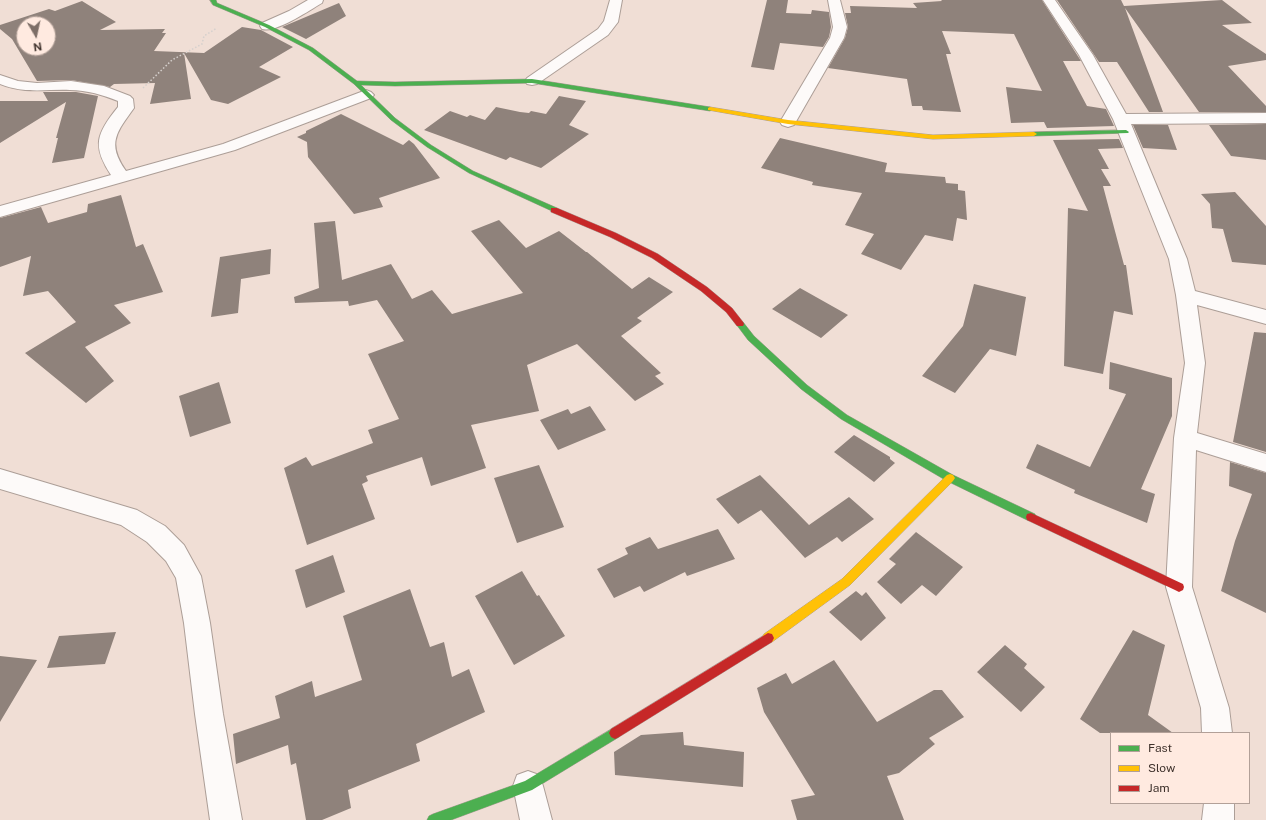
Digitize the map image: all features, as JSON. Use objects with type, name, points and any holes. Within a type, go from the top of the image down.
[{"type":"street","points":[[213,0],[215,4],[267,26],[311,49],[361,89],[393,119],[429,146],[471,172],[567,216],[613,235],[655,256],[704,289],[729,310],[751,338],[810,392],[844,418],[950,478],[1179,587]]},
{"type":"street","points":[[267,26],[294,14],[317,0]]},
{"type":"street","points":[[532,81],[603,32],[610,22],[616,0]]},
{"type":"street","points":[[788,122],[837,38],[840,27],[834,0]]},
{"type":"street","points":[[1049,0],[1086,55],[1123,126],[1178,259],[1186,295],[1195,363],[1185,438],[1179,587],[1215,708],[1217,732]]},
{"type":"street","points":[[0,79],[15,86],[38,87],[71,85],[104,90],[125,99],[126,108],[115,122],[105,142],[108,156],[121,177]]},
{"type":"street","points":[[0,212],[229,147],[361,89],[395,84],[532,81],[788,122],[933,136],[969,137],[1090,132],[1123,126],[1266,118]]},
{"type":"street","points":[[1186,295],[1266,317]]},
{"type":"street","points":[[1185,438],[1266,463]]},
{"type":"street","points":[[433,820],[528,786],[778,632],[846,582],[950,478]]},
{"type":"street","points":[[0,479],[128,517],[156,534],[175,553],[190,582],[226,820]]},
{"type":"street","points":[[528,786],[536,820]]},
{"type":"street","points":[[1218,820],[1219,804]]},
{"type":"path","points":[[126,108],[152,78],[172,60],[202,44],[204,36],[220,27],[232,12]]},
{"type":"building","points":[[767,0],[788,0],[786,13],[811,14],[812,10],[829,12],[831,27],[829,37],[823,47],[780,43],[774,70],[751,67]]},
{"type":"building","points":[[941,0],[1042,0],[1081,61],[1063,61],[1087,106],[1106,109],[1114,126],[1047,128],[1044,122],[1011,123],[1006,87],[1042,91],[1014,34],[942,31],[951,54],[946,54],[961,112],[923,110],[922,106],[912,106],[907,79],[828,68],[845,38],[848,27],[845,13],[851,13],[850,6],[917,8],[913,3],[942,1]]},
{"type":"building","points":[[1057,0],[1121,0],[1124,6],[1222,0],[1252,23],[1222,25],[1266,54],[1266,60],[1228,66],[1266,106],[1266,112],[1199,112],[1125,8],[1163,112],[1149,112],[1117,62],[1099,62]]},
{"type":"building","points":[[82,1],[116,22],[100,30],[165,29],[162,33],[166,33],[154,51],[204,53],[242,27],[261,30],[293,47],[259,67],[281,77],[228,104],[211,100],[184,53],[191,99],[150,104],[155,83],[114,84],[110,87],[71,80],[37,81],[22,56],[56,56],[56,16],[28,16],[49,9],[55,11]]},
{"type":"building","points":[[339,3],[346,16],[306,39],[282,27]]},
{"type":"building","points":[[16,20],[16,46],[12,39],[0,29],[0,25]]},
{"type":"building","points":[[43,92],[76,92],[98,96],[84,158],[52,163],[58,138],[56,138],[66,102],[0,143],[0,101],[48,101]]},
{"type":"building","points":[[559,96],[586,101],[569,125],[589,134],[541,168],[510,157],[506,160],[424,130],[450,111],[467,117],[470,115],[485,120],[496,107],[520,112],[529,113],[531,111],[546,114]]},
{"type":"building","points":[[341,114],[403,145],[409,140],[414,144],[440,178],[379,198],[383,207],[354,214],[308,157],[307,142],[297,137]]},
{"type":"building","points":[[1266,124],[1266,160],[1231,156],[1209,125]]},
{"type":"building","points":[[1133,125],[1168,125],[1177,150],[1143,148]]},
{"type":"building","points":[[780,138],[887,163],[885,172],[945,177],[946,183],[958,184],[958,190],[965,191],[967,220],[957,218],[953,241],[925,235],[901,270],[861,254],[874,234],[845,225],[862,193],[812,185],[813,182],[761,168]]},
{"type":"building","points":[[1119,139],[1123,148],[1098,149],[1109,169],[1101,169],[1111,186],[1103,186],[1124,265],[1126,265],[1133,315],[1114,311],[1103,374],[1064,366],[1068,208],[1088,211],[1053,140]]},
{"type":"building","points":[[1235,192],[1266,226],[1266,265],[1232,262],[1223,229],[1212,228],[1210,204],[1201,194]]},
{"type":"building","points":[[121,195],[136,247],[143,244],[163,292],[114,305],[131,323],[85,347],[114,381],[86,403],[25,353],[76,322],[48,291],[23,296],[31,256],[0,267],[0,218],[41,207],[48,223],[87,212],[88,204]]},
{"type":"building","points":[[499,220],[526,248],[559,231],[632,289],[649,277],[673,292],[637,318],[642,321],[621,336],[661,373],[655,376],[664,384],[635,401],[577,344],[527,365],[539,411],[471,425],[486,468],[431,486],[422,457],[366,476],[368,481],[362,484],[375,519],[307,545],[284,468],[306,457],[312,466],[373,443],[368,430],[399,419],[368,354],[404,341],[377,300],[349,306],[348,301],[295,303],[294,297],[319,288],[314,223],[335,221],[342,280],[391,264],[412,299],[432,290],[452,314],[523,293],[471,231]]},
{"type":"building","points":[[271,249],[270,274],[241,279],[238,313],[211,317],[220,257]]},
{"type":"building","points":[[974,284],[1026,297],[1016,356],[990,349],[955,393],[922,376],[963,326]]},
{"type":"building","points":[[800,288],[848,315],[821,338],[772,309]]},
{"type":"building","points":[[1254,332],[1266,333],[1266,452],[1233,442]]},
{"type":"building","points":[[1110,362],[1172,378],[1172,416],[1141,489],[1155,494],[1147,523],[1074,493],[1075,490],[1026,468],[1037,444],[1090,467],[1126,394],[1109,389]]},
{"type":"building","points":[[219,382],[231,423],[190,437],[179,396]]},
{"type":"building","points":[[590,406],[606,430],[558,450],[540,420],[568,409],[571,414]]},
{"type":"building","points":[[854,435],[890,457],[890,459],[895,463],[874,482],[834,452]]},
{"type":"building","points":[[1230,462],[1266,473],[1266,613],[1221,591],[1235,541],[1252,494],[1229,486]]},
{"type":"building","points":[[539,465],[564,527],[517,543],[494,478]]},
{"type":"building","points":[[760,475],[809,525],[849,497],[874,519],[842,542],[837,537],[805,558],[761,510],[738,524],[716,499]]},
{"type":"building","points":[[718,529],[735,559],[687,576],[685,572],[644,592],[640,586],[614,598],[597,569],[628,554],[625,548],[650,537],[658,549]]},
{"type":"building","points":[[916,532],[963,567],[936,596],[922,585],[901,604],[877,582],[896,564],[889,559]]},
{"type":"building","points":[[333,555],[345,592],[306,608],[295,570]]},
{"type":"building","points":[[522,571],[537,596],[539,595],[565,636],[514,665],[475,596]]},
{"type":"building","points":[[410,589],[430,647],[444,642],[452,677],[469,669],[485,712],[416,744],[420,761],[348,790],[351,808],[322,820],[306,820],[296,763],[291,765],[288,745],[236,764],[233,734],[280,718],[275,696],[312,681],[315,697],[362,680],[343,616]]},
{"type":"building","points":[[856,591],[862,596],[866,592],[886,618],[861,641],[829,612]]},
{"type":"building","points":[[1133,630],[1165,645],[1148,715],[1172,732],[1100,733],[1080,719]]},
{"type":"building","points":[[116,632],[105,664],[47,668],[59,636]]},
{"type":"building","points":[[1005,645],[1027,664],[1024,668],[1045,687],[1021,712],[977,672]]},
{"type":"building","points":[[0,656],[37,660],[0,722]]},
{"type":"building","points":[[834,660],[877,722],[934,690],[942,690],[964,717],[929,738],[935,744],[899,773],[887,776],[904,820],[797,820],[791,800],[815,795],[764,712],[757,688],[786,673],[792,684]]},
{"type":"building","points":[[683,732],[684,745],[744,752],[743,787],[615,775],[614,752],[641,735]]},
{"type":"traffic: fast","points":[[213,0],[215,4],[267,26],[311,49],[356,83],[393,119],[429,146],[471,172],[554,210]]},
{"type":"traffic: fast","points":[[356,83],[395,84],[532,81],[710,109]]},
{"type":"traffic: fast","points":[[1034,134],[1126,132]]},
{"type":"traffic: fast","points":[[740,324],[751,338],[804,387],[844,417],[950,478],[1031,517]]},
{"type":"traffic: fast","points":[[433,820],[528,786],[615,733]]},
{"type":"traffic: slow","points":[[710,109],[788,122],[933,137],[1034,134]]},
{"type":"traffic: slow","points":[[768,638],[846,582],[950,478]]},
{"type":"traffic: jam","points":[[554,210],[613,235],[655,256],[704,289],[729,310],[740,324]]},
{"type":"traffic: jam","points":[[1031,517],[1179,587]]},
{"type":"traffic: jam","points":[[615,733],[768,638]]}]
